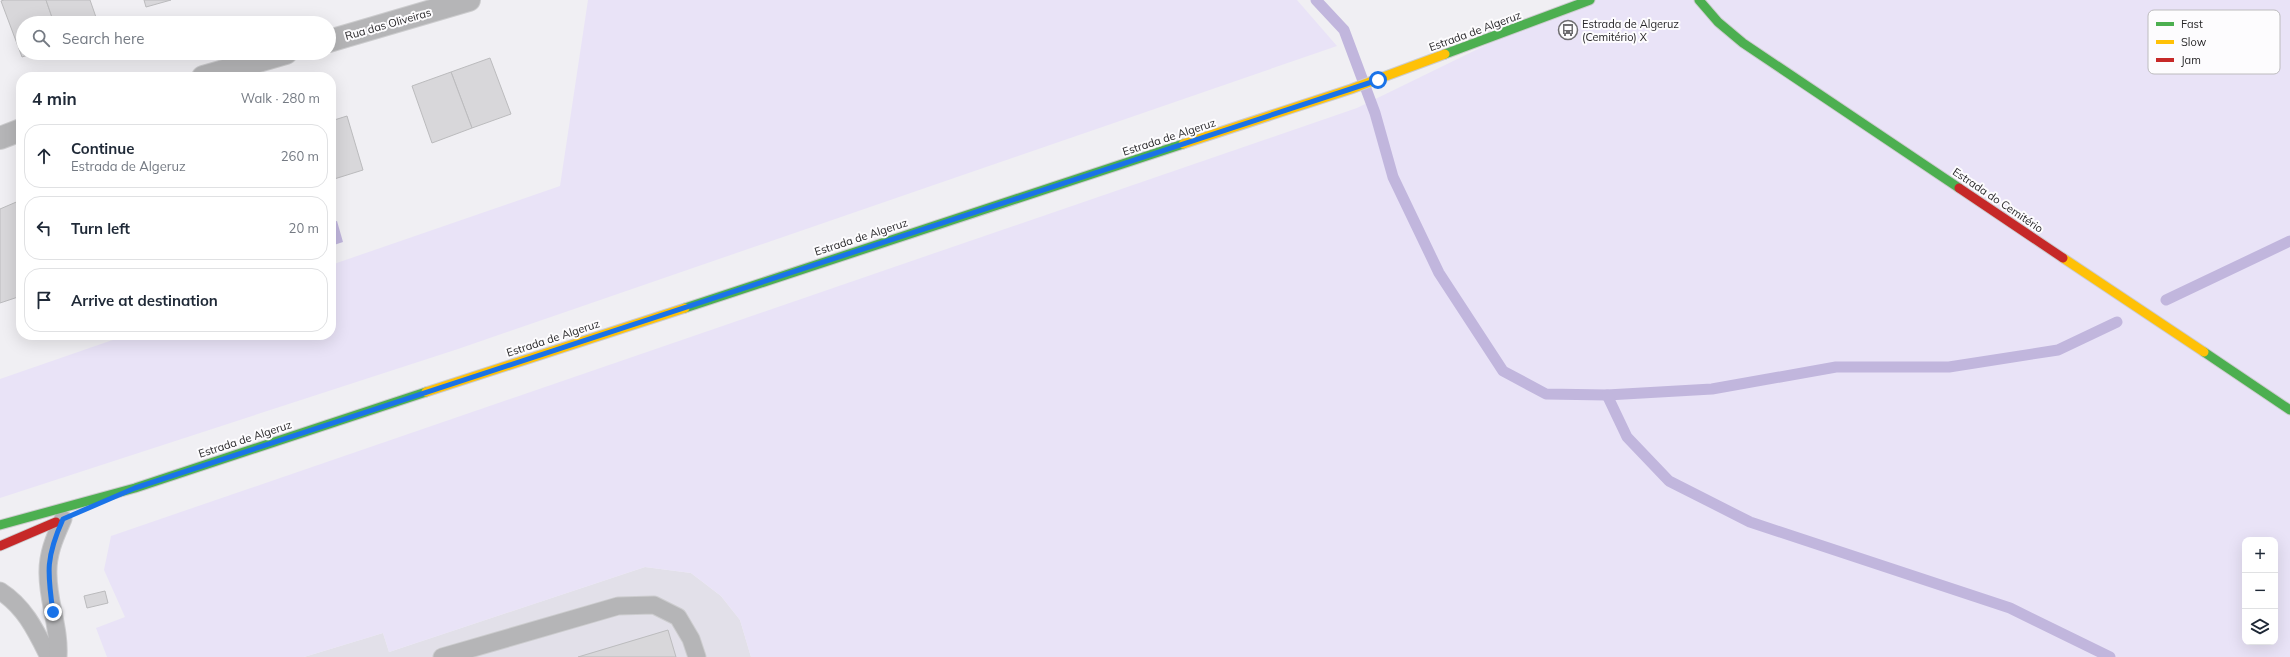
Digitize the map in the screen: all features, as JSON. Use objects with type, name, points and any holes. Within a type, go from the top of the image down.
[{"type":"main road","name":"Estrada de Algeruz","points":[[0,525],[135,488],[1351,90],[1590,0]]},
{"type":"main road","name":"Estrada do Cemitério","points":[[1699,0],[1718,22],[1743,43],[2290,410]]},
{"type":"main road","name":"Estrada de Algeruz","points":[[0,546],[135,488]]},
{"type":"street","name":"Rua das Oliveiras","points":[[336,39],[469,0]]},
{"type":"street","points":[[220,72],[262,60]]},
{"type":"street","points":[[0,138],[16,132]]},
{"type":"lane","points":[[58,657],[57,631],[48,575],[51,545],[63,519]]},
{"type":"lane","points":[[0,591],[9,597],[31,620],[49,657]]},
{"type":"lane","points":[[442,657],[618,606],[654,605],[678,617],[691,639],[697,657]]},
{"type":"shaded area","points":[[588,0],[1297,0],[1337,46],[458,349],[0,498],[0,379],[113,340],[336,340],[336,263],[560,186]]},
{"type":"shaded area","points":[[1578,0],[2290,0],[2290,657],[751,657],[740,620],[721,596],[691,573],[645,567],[389,652],[383,633],[304,657],[107,657],[96,628],[125,617],[104,570],[111,536],[1357,108]]},
{"type":"shaded area","points":[[336,221],[343,242],[336,244]]},
{"type":"shaded area","points":[[645,567],[691,573],[721,596],[740,620],[751,657],[304,657],[383,633],[389,652]]},
{"type":"building","points":[[46,0],[52,16],[16,16],[16,41],[1,1]]},
{"type":"building","points":[[46,0],[90,0],[96,16],[52,16]]},
{"type":"building","points":[[144,0],[171,0],[146,7]]},
{"type":"building","points":[[490,58],[511,114],[472,128],[451,72]]},
{"type":"building","points":[[451,72],[472,128],[432,143],[412,86]]},
{"type":"building","points":[[347,116],[363,170],[336,178],[336,119]]},
{"type":"building","points":[[16,202],[16,298],[0,303],[0,209]]},
{"type":"building","points":[[105,591],[108,603],[87,608],[84,596]]},
{"type":"building","points":[[668,630],[676,657],[578,657]]},
{"type":"waterway","points":[[1316,0],[1344,30],[1375,113],[1393,177],[1439,273],[1503,371],[1546,394],[1607,395],[1712,389],[1836,367],[1949,367],[2058,350],[2117,322]]},
{"type":"waterway","points":[[2166,300],[2290,241]]},
{"type":"waterway","points":[[1607,395],[1627,437],[1669,481],[1750,522],[2010,608],[2110,657]]},
{"type":"traffic: fast","points":[[1445,54],[1590,0]]},
{"type":"traffic: fast","points":[[1699,0],[1718,22],[1743,43],[1959,188]]},
{"type":"traffic: fast","points":[[685,308],[1183,144]]},
{"type":"traffic: fast","points":[[2204,352],[2290,410]]},
{"type":"traffic: fast","points":[[0,525],[135,488],[426,392]]},
{"type":"traffic: slow","points":[[1183,144],[1351,89],[1445,54]]},
{"type":"traffic: slow","points":[[2063,258],[2204,352]]},
{"type":"traffic: slow","points":[[426,392],[685,308]]},
{"type":"traffic: jam","points":[[1959,188],[2063,258]]},
{"type":"traffic: jam","points":[[0,546],[56,522]]},
{"type":"place","name":"Estrada de Algeruz (Cemitério) X","points":[[1568,30]]},
{"type":"route","points":[[53,612],[48,575],[51,545],[63,519],[135,488],[1378,80]]}]
